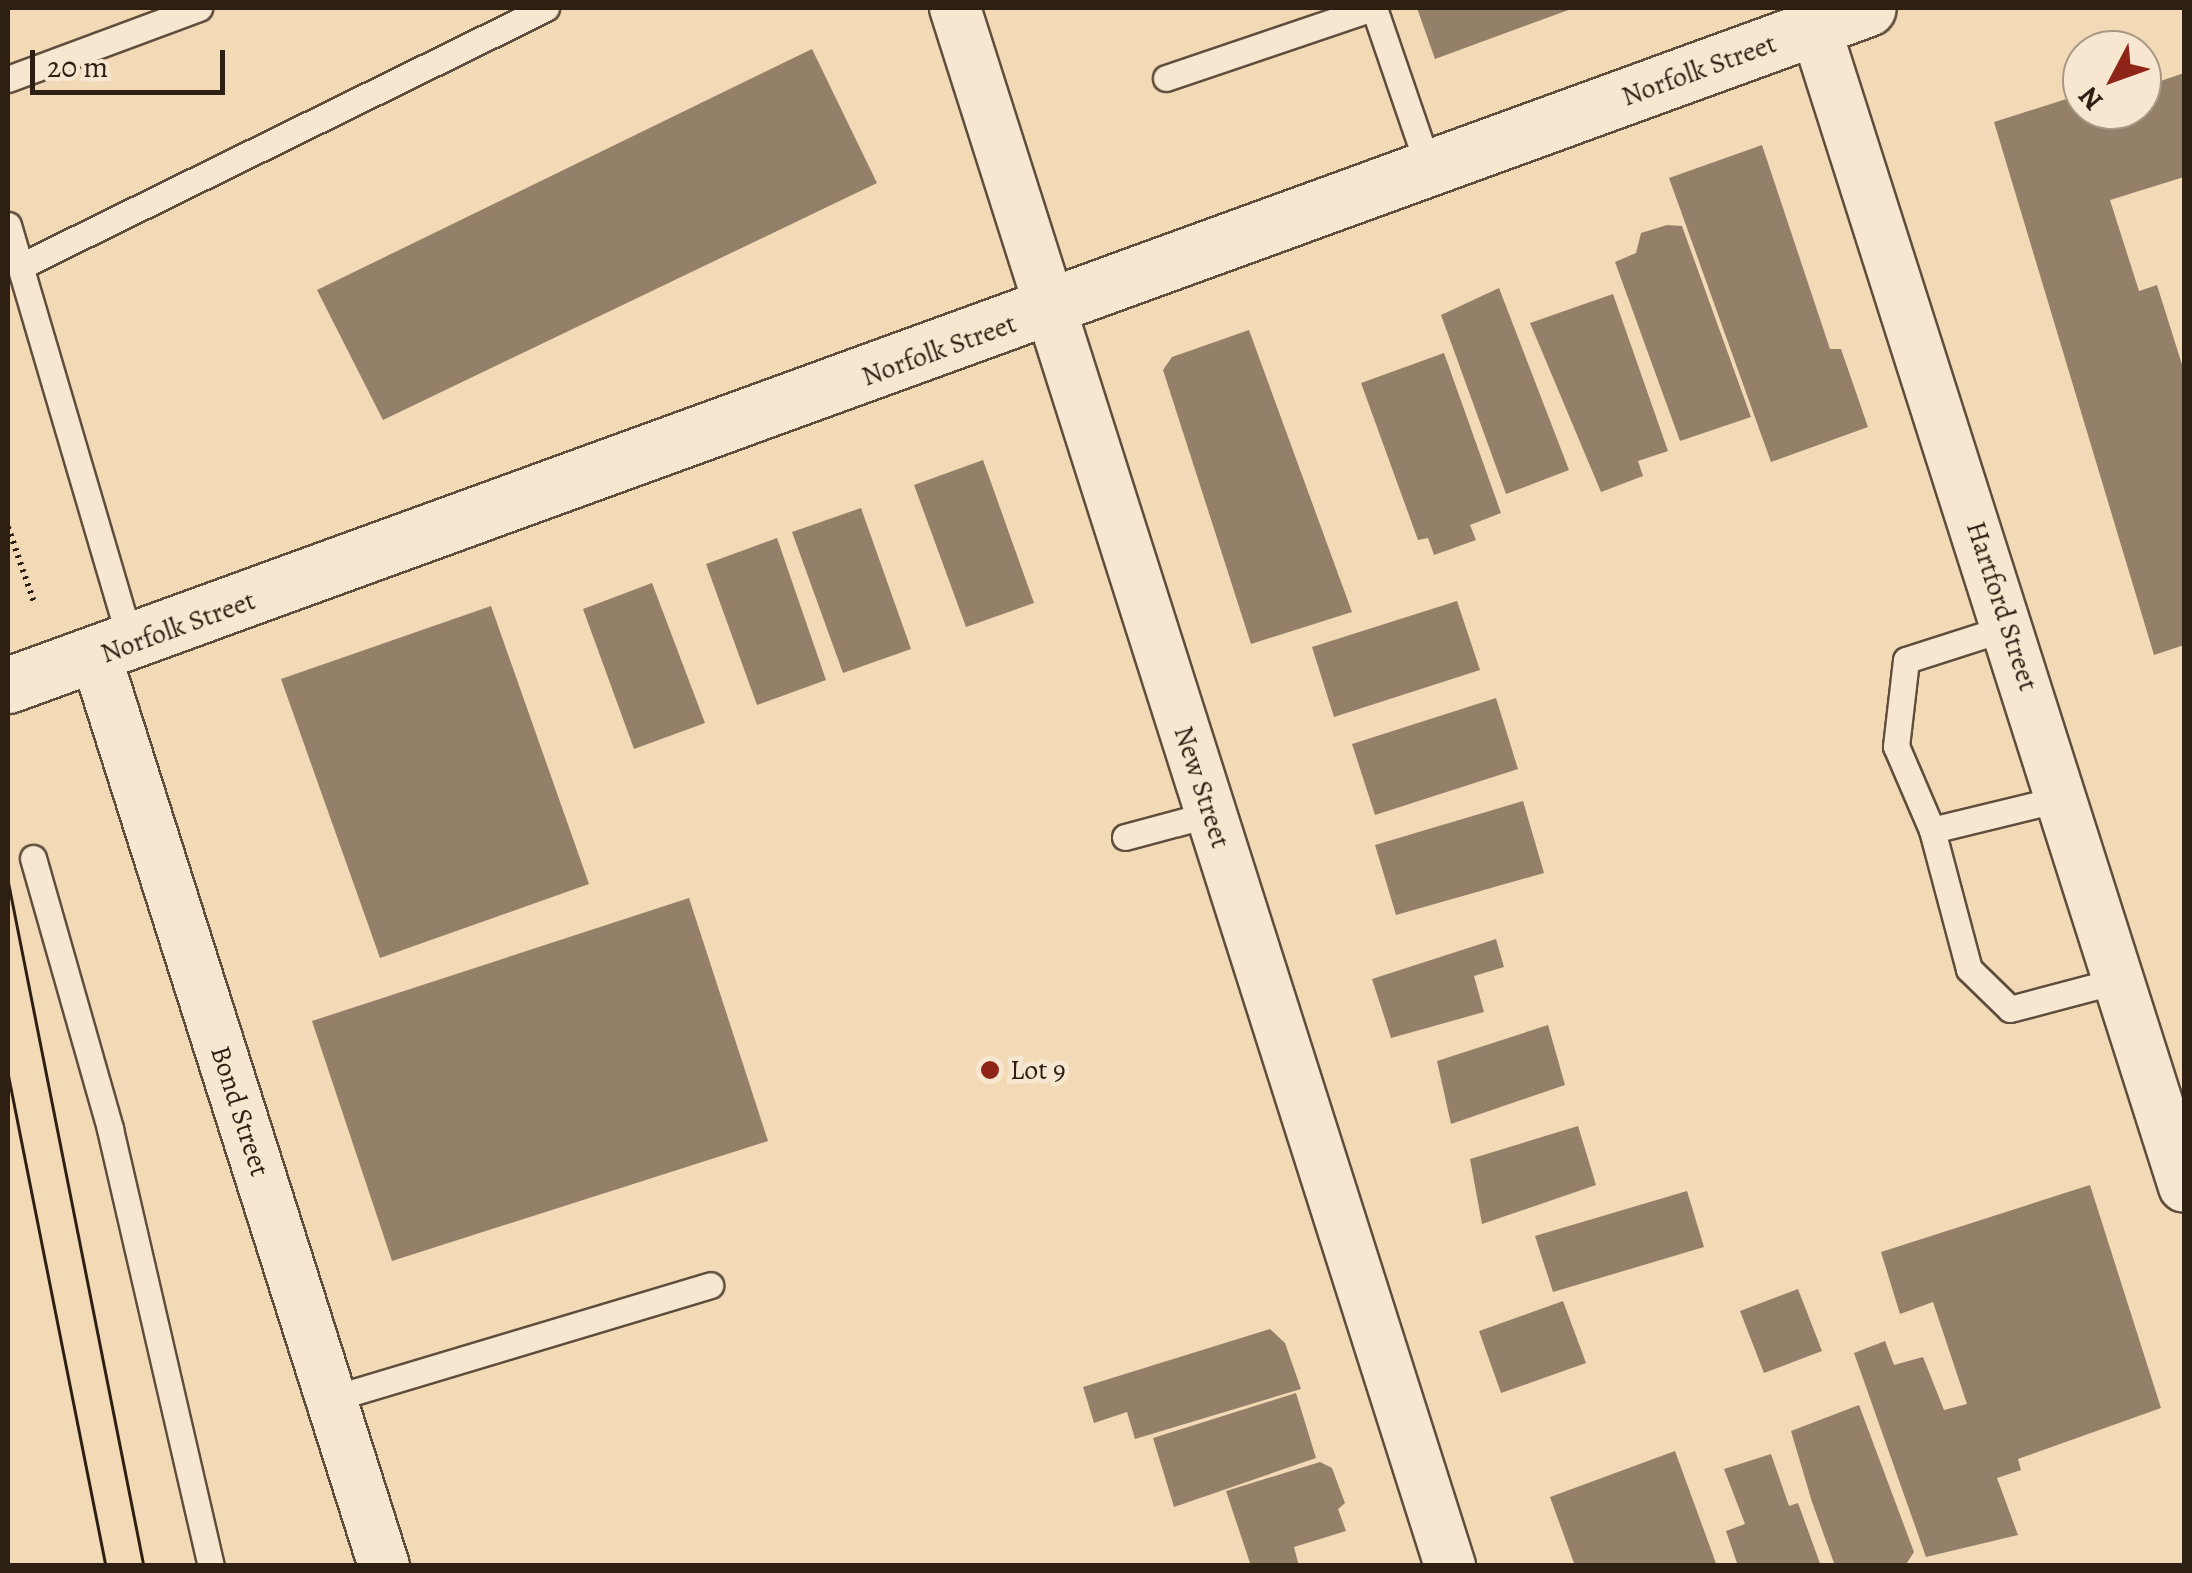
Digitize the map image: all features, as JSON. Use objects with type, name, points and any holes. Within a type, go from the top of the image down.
[{"type":"main road","name":"Norfolk Street","points":[[23,681],[1868,8]]},
{"type":"street","name":"New Street","points":[[955,8],[1450,1566]]},
{"type":"street","name":"Hartford Street","points":[[1815,27],[2184,1187]]},
{"type":"street","name":"Bond Street","points":[[113,650],[331,1399],[384,1566]]},
{"type":"lane","points":[[8,79],[200,8]]},
{"type":"lane","points":[[20,266],[546,8]]},
{"type":"lane","points":[[1166,78],[1374,8],[1429,169]]},
{"type":"lane","points":[[8,225],[113,650]]},
{"type":"lane","points":[[2009,627],[1906,660],[1896,746],[1932,830],[1969,969],[2010,1009],[2120,980]]},
{"type":"lane","points":[[1932,830],[2063,798]]},
{"type":"lane","points":[[1126,837],[1210,814]]},
{"type":"lane","points":[[33,858],[110,1129],[211,1566]]},
{"type":"lane","points":[[331,1399],[710,1285]]},
{"type":"path","points":[[8,527],[12,550],[34,602]]},
{"type":"building","points":[[1417,8],[1574,8],[1435,59]]},
{"type":"building","points":[[812,49],[877,183],[383,420],[317,290]]},
{"type":"building","points":[[2184,73],[2184,177],[2110,200],[2139,291],[2157,285],[2184,371],[2184,645],[2154,655],[1994,122],[2062,100],[2062,130],[2162,130],[2162,81]]},
{"type":"building","points":[[1762,145],[1830,349],[1841,349],[1868,427],[1771,462],[1669,178]]},
{"type":"building","points":[[1667,225],[1682,226],[1751,417],[1680,441],[1615,262],[1636,253],[1641,233]]},
{"type":"building","points":[[1499,288],[1569,470],[1506,494],[1441,315]]},
{"type":"building","points":[[1613,294],[1668,451],[1638,461],[1643,476],[1601,492],[1530,323]]},
{"type":"building","points":[[1249,330],[1352,612],[1251,644],[1163,370],[1172,357]]},
{"type":"building","points":[[1444,353],[1501,513],[1470,525],[1476,540],[1434,555],[1428,538],[1418,540],[1361,383]]},
{"type":"building","points":[[983,460],[1034,603],[966,627],[914,485]]},
{"type":"building","points":[[861,508],[911,649],[843,673],[792,532]]},
{"type":"building","points":[[777,538],[826,680],[757,705],[706,564]]},
{"type":"building","points":[[652,583],[705,723],[634,749],[583,609]]},
{"type":"building","points":[[1457,601],[1480,670],[1334,717],[1312,647]]},
{"type":"building","points":[[491,606],[589,884],[380,958],[281,679]]},
{"type":"building","points":[[1496,698],[1518,769],[1375,815],[1352,744]]},
{"type":"building","points":[[1523,801],[1544,873],[1396,915],[1375,845]]},
{"type":"building","points":[[689,898],[768,1141],[392,1261],[312,1021]]},
{"type":"building","points":[[1496,939],[1504,967],[1474,976],[1484,1012],[1391,1038],[1372,979]]},
{"type":"building","points":[[1548,1025],[1565,1085],[1451,1124],[1437,1061]]},
{"type":"building","points":[[1578,1126],[1596,1185],[1482,1224],[1470,1159]]},
{"type":"building","points":[[2090,1185],[2161,1408],[2018,1459],[2021,1470],[1997,1478],[2018,1535],[1926,1557],[1854,1353],[1885,1341],[1894,1365],[1923,1357],[1944,1410],[1967,1404],[1933,1302],[1900,1314],[1881,1252]]},
{"type":"building","points":[[1687,1191],[1704,1247],[1553,1292],[1535,1236]]},
{"type":"building","points":[[1798,1289],[1822,1351],[1764,1373],[1740,1311]]},
{"type":"building","points":[[1563,1301],[1586,1363],[1501,1393],[1479,1331]]},
{"type":"building","points":[[1270,1329],[1285,1343],[1301,1389],[1135,1439],[1127,1412],[1094,1423],[1083,1387]]},
{"type":"building","points":[[1296,1393],[1316,1458],[1174,1507],[1153,1438]]},
{"type":"building","points":[[1859,1405],[1914,1552],[1905,1566],[1835,1566],[1791,1431]]},
{"type":"building","points":[[1675,1451],[1717,1566],[1575,1566],[1550,1497]]},
{"type":"building","points":[[1771,1454],[1789,1506],[1798,1503],[1821,1566],[1738,1566],[1726,1531],[1745,1524],[1724,1469]]},
{"type":"building","points":[[1320,1462],[1332,1468],[1345,1503],[1338,1509],[1346,1531],[1294,1547],[1299,1566],[1251,1566],[1226,1491]]},
{"type":"tram line","points":[[8,880],[144,1566]]},
{"type":"tram line","points":[[8,1073],[106,1566]]},
{"type":"place","name":"Lot 9","points":[[990,1070]]}]
